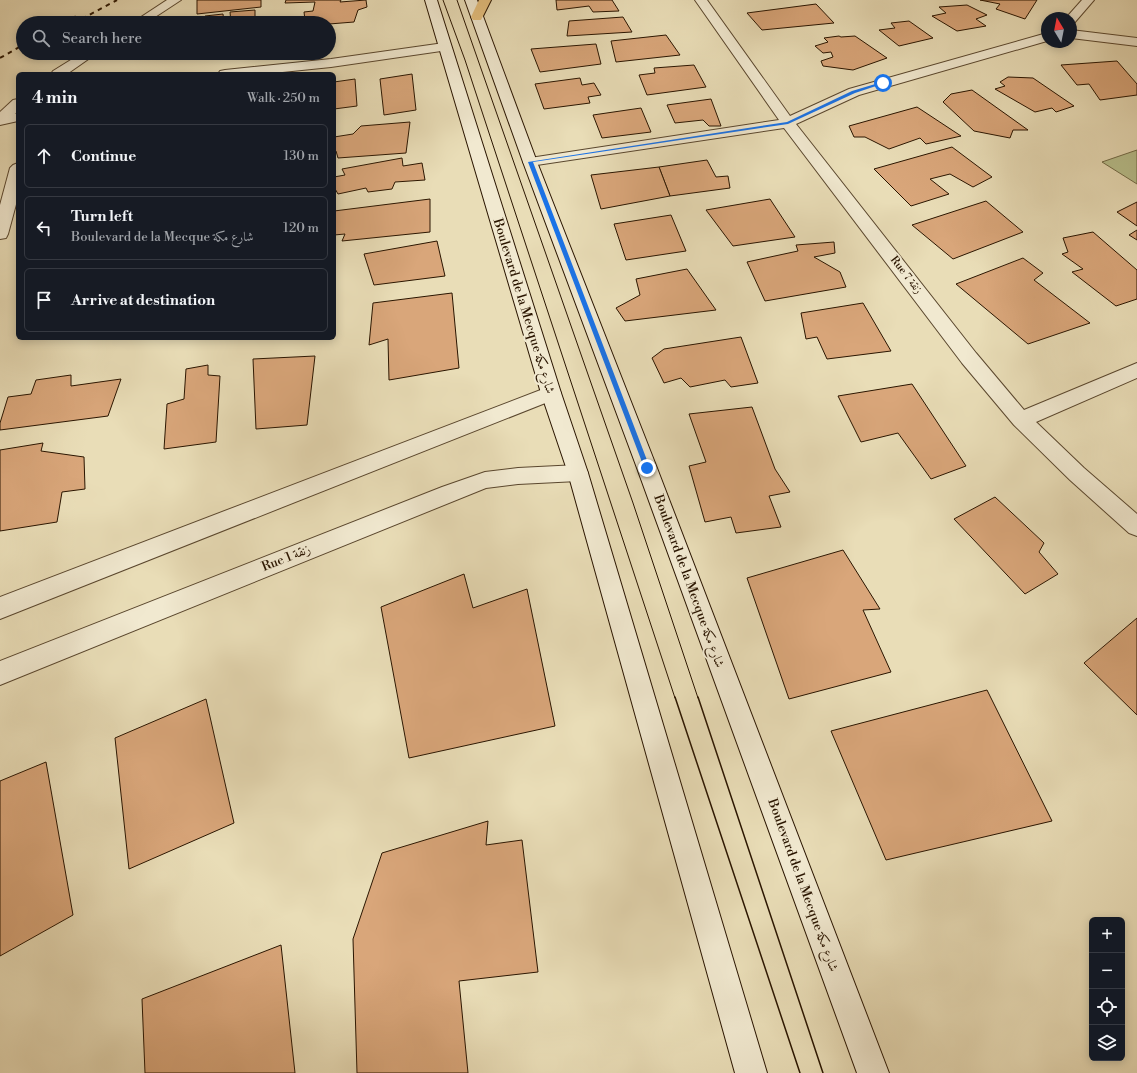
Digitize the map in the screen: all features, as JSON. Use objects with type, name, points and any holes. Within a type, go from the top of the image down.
[{"type":"street","points":[[149,16],[174,0]]},
{"type":"street","name":"Boulevard de la Mecque شارع مكة","points":[[431,0],[444,47],[551,393],[578,474],[751,1073]]},
{"type":"street","name":"Rue 7 زنقة","points":[[701,0],[788,123],[969,358],[1021,420],[1077,474],[1137,527]]},
{"type":"street","points":[[1077,12],[1088,0]]},
{"type":"street","name":"Boulevard de la Mecque شارع مكة","points":[[478,6],[530,162],[647,468],[873,1073]]},
{"type":"street","points":[[1077,35],[1137,42]]},
{"type":"street","points":[[530,162],[788,123],[854,92],[1041,39]]},
{"type":"street","points":[[244,72],[331,63],[444,47]]},
{"type":"street","points":[[61,72],[80,60]]},
{"type":"street","points":[[0,120],[16,105]]},
{"type":"street","points":[[0,120],[16,117]]},
{"type":"street","points":[[0,234],[16,175]]},
{"type":"street","points":[[1021,420],[1137,370]]},
{"type":"street","points":[[0,608],[551,393]]},
{"type":"street","name":"Rue 1 زنقة","points":[[0,673],[449,493],[485,480],[518,476],[578,474]]},
{"type":"green space","points":[[1137,150],[1137,184],[1102,162]]},
{"type":"building","points":[[197,0],[261,0],[261,7],[197,14]]},
{"type":"building","points":[[286,0],[341,0],[340,2],[366,0],[367,7],[358,10],[354,22],[336,23],[336,16],[304,16],[304,12],[313,11],[315,2],[285,3]]},
{"type":"building","points":[[556,0],[612,0],[619,11],[593,12],[589,6],[557,10]]},
{"type":"building","points":[[980,0],[1037,0],[1025,19],[996,9],[1000,4]]},
{"type":"building","points":[[816,4],[834,23],[762,30],[747,13]]},
{"type":"building","points":[[967,5],[987,15],[976,19],[986,26],[957,31],[932,16],[946,13],[939,7]]},
{"type":"building","points":[[255,10],[255,16],[230,16],[230,12]]},
{"type":"building","points":[[223,14],[223,16],[205,16]]},
{"type":"building","points":[[623,17],[632,32],[567,36],[569,21]]},
{"type":"building","points":[[909,21],[933,38],[899,46],[879,30],[895,28],[891,23]]},
{"type":"building","points":[[666,35],[680,55],[616,62],[611,41]]},
{"type":"building","points":[[855,36],[887,58],[853,70],[823,66],[821,61],[833,57],[831,52],[823,53],[815,46],[828,42],[824,38]]},
{"type":"building","points":[[596,44],[601,64],[540,72],[531,49]]},
{"type":"building","points":[[1117,61],[1137,84],[1137,95],[1100,100],[1089,84],[1077,85],[1061,65]]},
{"type":"building","points":[[694,65],[706,87],[647,95],[639,75],[655,73],[654,68]]},
{"type":"building","points":[[412,74],[416,110],[384,115],[380,79]]},
{"type":"building","points":[[1008,77],[1033,78],[1074,106],[1056,112],[1052,108],[1035,112],[995,89],[1005,86],[1000,82]]},
{"type":"building","points":[[580,78],[582,85],[594,83],[601,95],[588,97],[590,103],[544,109],[535,84]]},
{"type":"building","points":[[355,79],[357,106],[336,109],[336,82]]},
{"type":"building","points":[[972,90],[1028,130],[1013,130],[1010,138],[974,131],[943,102],[951,94]]},
{"type":"building","points":[[711,99],[721,126],[709,126],[703,120],[675,123],[667,105]]},
{"type":"building","points":[[917,107],[961,136],[926,144],[920,138],[889,149],[865,137],[854,137],[849,126]]},
{"type":"building","points":[[641,108],[651,132],[602,138],[593,115]]},
{"type":"building","points":[[410,122],[406,153],[338,158],[336,151],[336,137],[353,134],[361,126]]},
{"type":"building","points":[[952,147],[992,177],[973,187],[950,174],[930,179],[949,194],[911,206],[874,169]]},
{"type":"building","points":[[402,158],[403,166],[422,163],[425,180],[395,182],[392,189],[368,192],[366,188],[338,194],[336,190],[336,177],[345,175],[342,169]]},
{"type":"building","points":[[707,160],[716,177],[728,176],[730,188],[670,196],[659,167]]},
{"type":"building","points":[[659,167],[670,196],[601,209],[591,175]]},
{"type":"building","points":[[430,199],[430,232],[342,241],[345,234],[336,235],[336,211]]},
{"type":"building","points":[[770,199],[795,237],[733,246],[706,210]]},
{"type":"building","points":[[986,201],[1023,232],[953,259],[912,225]]},
{"type":"building","points":[[1137,202],[1137,226],[1117,212]]},
{"type":"building","points":[[671,215],[686,251],[626,260],[614,224]]},
{"type":"building","points":[[1137,230],[1137,240],[1129,235]]},
{"type":"building","points":[[1093,232],[1137,270],[1137,299],[1116,306],[1072,272],[1083,269],[1062,254],[1068,252],[1063,238]]},
{"type":"building","points":[[437,241],[445,276],[374,285],[364,254]]},
{"type":"building","points":[[834,242],[835,253],[814,257],[840,272],[846,287],[765,301],[747,262],[798,251],[796,245]]},
{"type":"building","points":[[1023,258],[1043,273],[1034,280],[1090,323],[1028,344],[956,284]]},
{"type":"building","points":[[687,269],[716,310],[625,321],[616,308],[640,295],[636,279]]},
{"type":"building","points":[[452,293],[459,368],[389,380],[388,339],[369,345],[373,303]]},
{"type":"building","points":[[863,303],[891,351],[827,359],[817,337],[806,339],[801,313]]},
{"type":"building","points":[[741,337],[758,383],[731,387],[725,380],[690,387],[681,378],[664,383],[652,358],[664,349]]},
{"type":"building","points":[[315,356],[307,425],[256,429],[253,359]]},
{"type":"building","points":[[208,365],[208,375],[220,376],[216,442],[164,449],[167,404],[184,399],[186,369]]},
{"type":"building","points":[[71,375],[71,386],[121,379],[108,416],[0,430],[0,423],[8,397],[31,394],[36,380]]},
{"type":"building","points":[[912,384],[966,466],[931,479],[898,433],[861,442],[838,396]]},
{"type":"building","points":[[752,407],[775,469],[790,492],[769,496],[781,527],[736,533],[731,517],[705,522],[689,466],[706,462],[689,414]]},
{"type":"building","points":[[43,443],[41,451],[84,457],[85,489],[62,492],[57,522],[0,531],[0,450]]},
{"type":"building","points":[[995,497],[1044,543],[1039,552],[1058,574],[1025,594],[954,519]]},
{"type":"building","points":[[843,550],[880,609],[863,610],[891,672],[789,699],[747,578]]},
{"type":"building","points":[[464,574],[473,608],[527,589],[555,726],[409,758],[381,607]]},
{"type":"building","points":[[1137,618],[1137,715],[1084,663]]},
{"type":"building","points":[[987,690],[1052,821],[886,860],[831,731]]},
{"type":"building","points":[[206,699],[234,823],[129,869],[115,738]]},
{"type":"building","points":[[46,762],[73,915],[0,956],[0,781]]},
{"type":"building","points":[[488,821],[486,845],[522,840],[538,972],[459,981],[468,1073],[357,1073],[353,939],[382,853]]},
{"type":"building","points":[[281,945],[295,1073],[145,1073],[142,999]]},
{"type":"tram line","points":[[443,0],[465,60],[675,698]]},
{"type":"tram line","points":[[457,0],[633,503],[698,698]]},
{"type":"tram line","points":[[675,697],[800,1073]]},
{"type":"tram line","points":[[698,697],[823,1073]]},
{"type":"railway","points":[[87,16],[117,0]]},
{"type":"railway","points":[[0,58],[16,49]]},
{"type":"route","points":[[647,468],[530,162],[788,123],[854,92],[883,83]]}]
